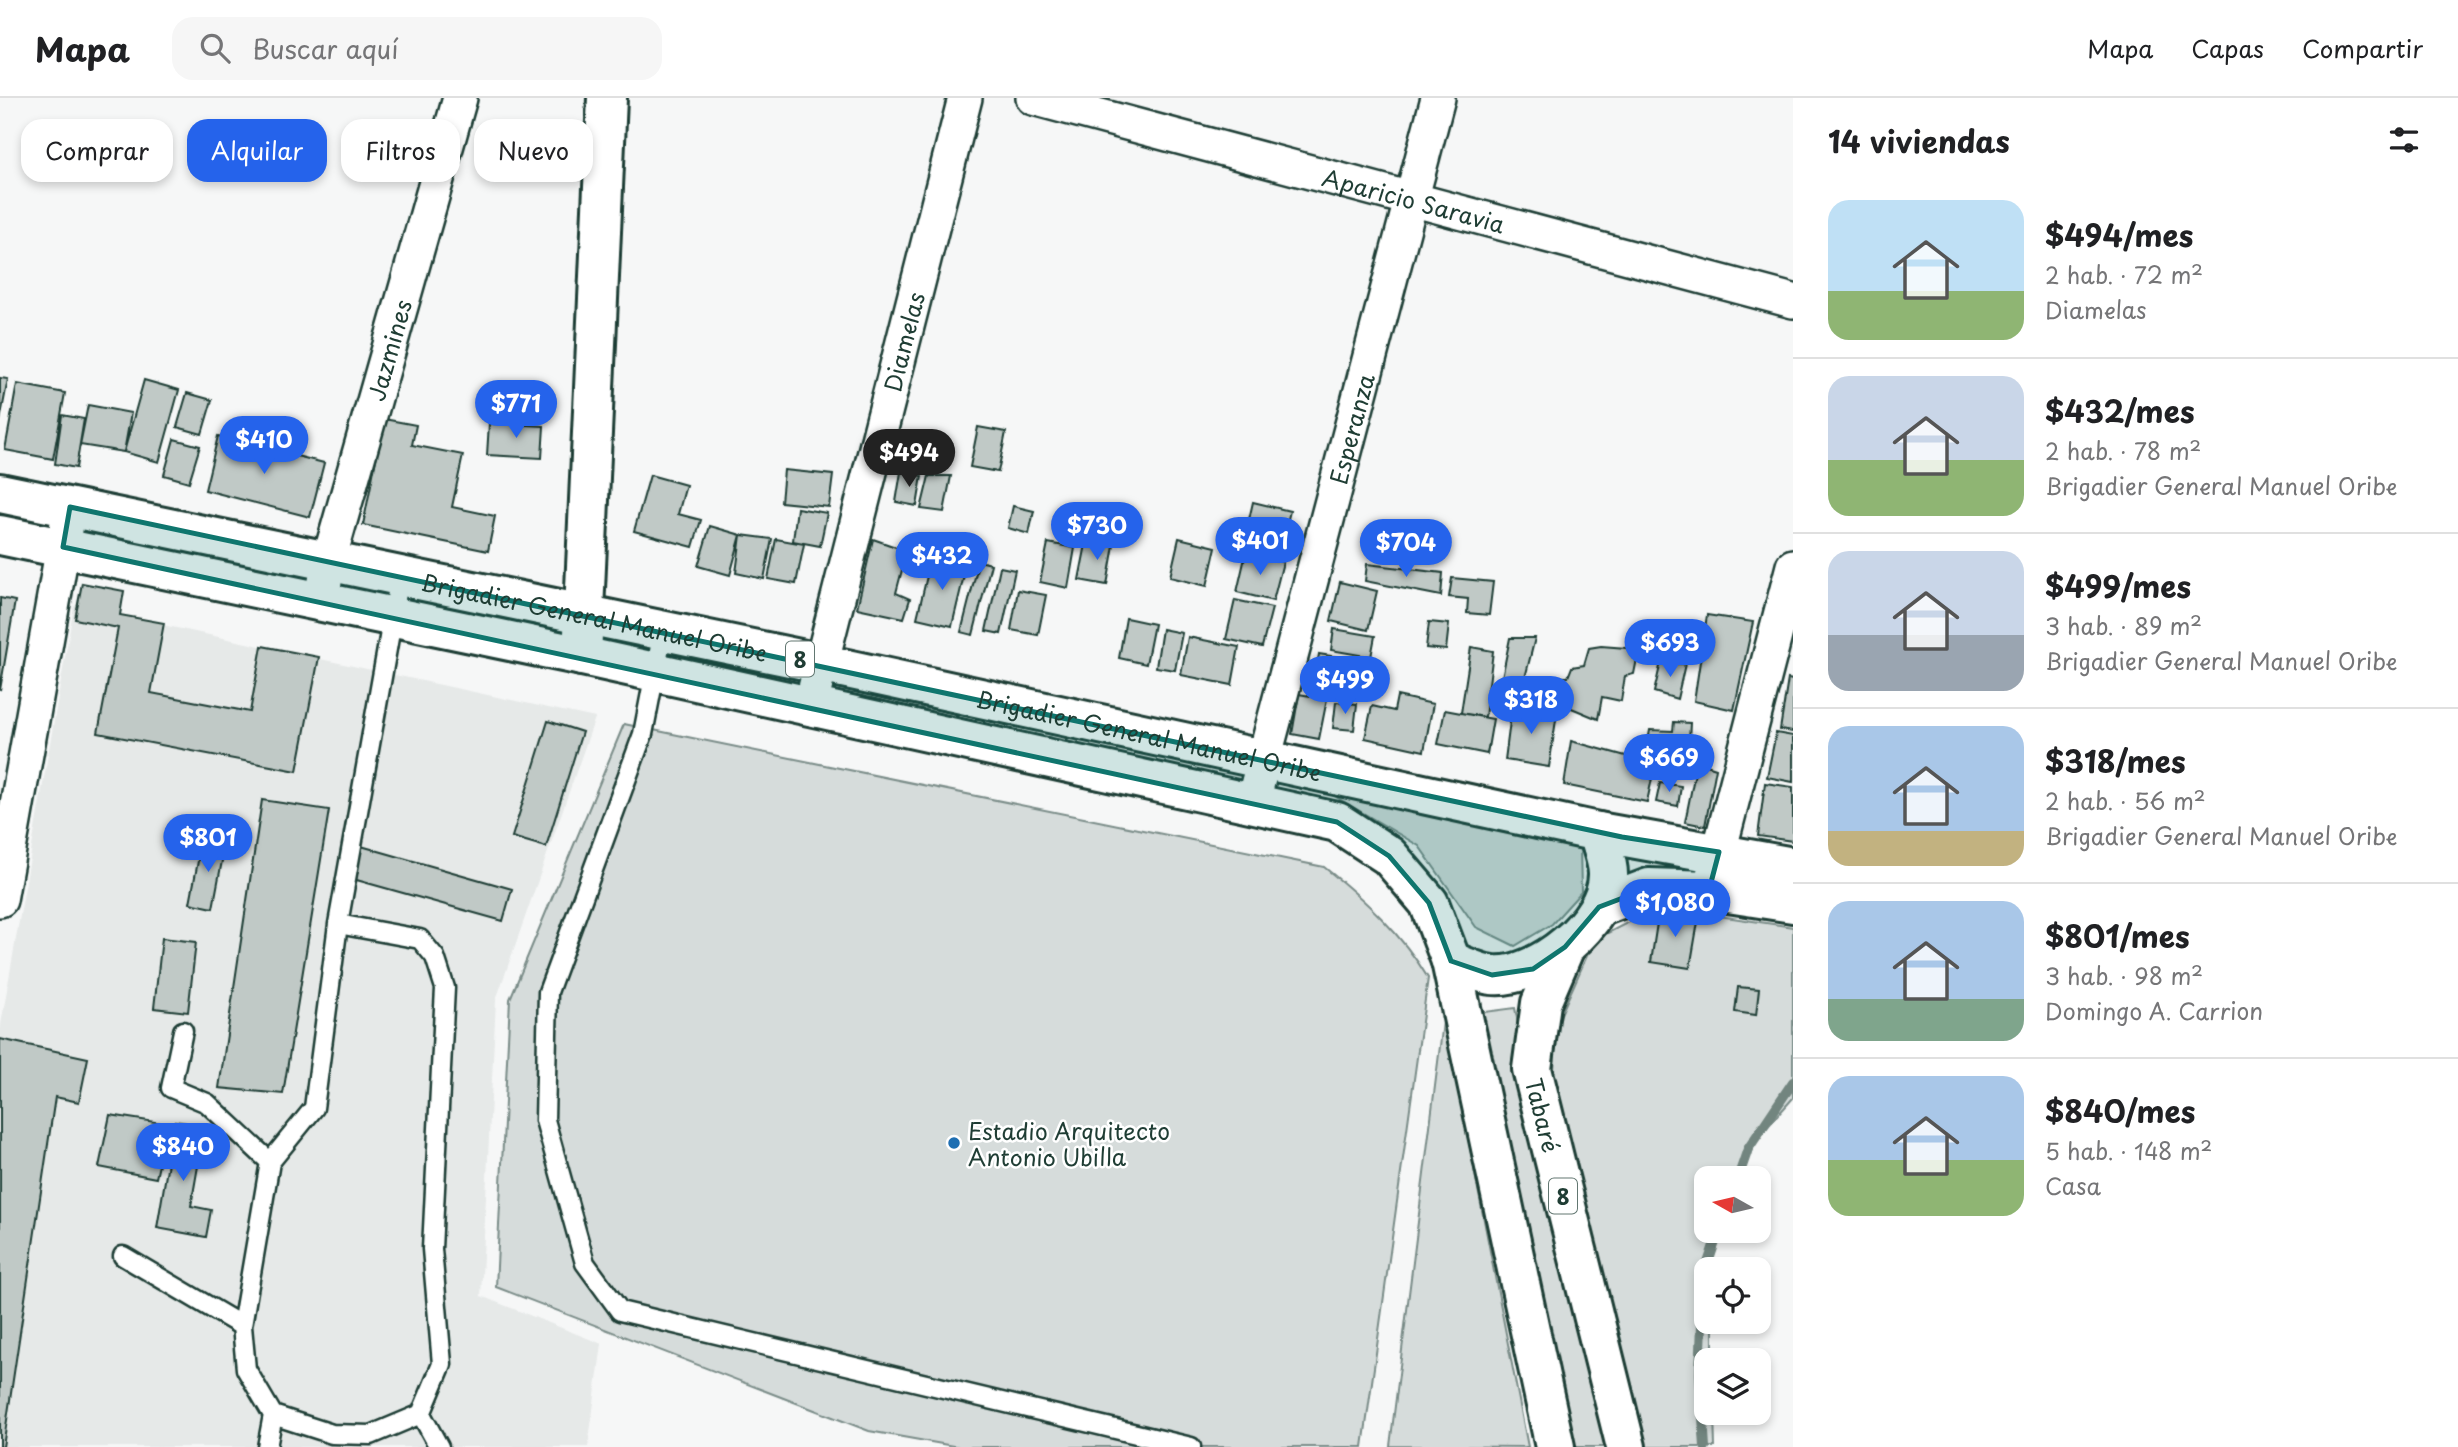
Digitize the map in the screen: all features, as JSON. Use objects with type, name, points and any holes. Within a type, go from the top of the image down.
[{"type":"main road","points":[[582,656],[607,98]]},
{"type":"main road","name":"Brigadier General Manuel Oribe","points":[[0,493],[819,663],[1598,832],[1793,867]]},
{"type":"main road","name":"Brigadier General Manuel Oribe","points":[[0,535],[582,656],[810,708],[1253,801],[1337,822],[1389,856],[1429,904],[1451,961]]},
{"type":"main road","name":"8","points":[[1565,947],[1599,906],[1609,874],[1598,832]]},
{"type":"main road","points":[[1599,906],[1648,888],[1709,890],[1793,903]]},
{"type":"main road","points":[[1451,961],[1492,975],[1533,969],[1565,947]]},
{"type":"main road","name":"Tabaré","points":[[1565,947],[1541,1003],[1532,1069],[1626,1447]]},
{"type":"main road","name":"8","points":[[1451,961],[1555,1447]]},
{"type":"street","name":"Jazmines","points":[[321,603],[329,560],[460,98]]},
{"type":"street","name":"Diamelas","points":[[810,708],[819,663],[965,98]]},
{"type":"street","name":"Aparicio Saravia","points":[[1033,98],[1411,196],[1793,301]]},
{"type":"street","name":"Esperanza","points":[[1253,801],[1438,98]]},
{"type":"street","points":[[0,900],[70,507]]},
{"type":"street","points":[[1709,890],[1793,566]]},
{"type":"lane","points":[[267,1447],[273,1415],[246,1369],[242,1326],[271,1161],[314,1108],[338,924],[400,576]]},
{"type":"lane","points":[[663,631],[643,734],[548,992],[545,1120],[585,1263],[620,1311],[1191,1447]]},
{"type":"lane","points":[[273,1415],[332,1434],[371,1434],[421,1414],[442,1364],[432,1249],[445,988],[435,957],[420,939],[338,924]]},
{"type":"lane","points":[[183,1031],[171,1088],[207,1103],[271,1161]]},
{"type":"lane","points":[[122,1256],[242,1326]]},
{"type":"lane","points":[[421,1414],[439,1447]]},
{"type":"highlighted area","points":[[70,507],[1622,837],[1719,852],[1709,890],[1649,888],[1599,907],[1565,947],[1533,969],[1492,975],[1451,961],[1429,903],[1389,856],[1337,822],[63,547]]},
{"type":"shaded area","points":[[74,606],[595,718],[496,1000],[481,1296],[602,1344],[588,1447],[0,1447],[0,1030]]},
{"type":"shaded area","name":"Estadio Arquitecto Antonio Ubilla","points":[[624,724],[1324,867],[1368,905],[1406,946],[1428,978],[1363,1447],[959,1447],[869,1431],[496,1287],[510,999]]},
{"type":"shaded area","points":[[1319,787],[1580,847],[1581,892],[1552,924],[1515,946],[1476,927],[1419,846]]},
{"type":"shaded area","points":[[1658,907],[1793,927],[1793,1098],[1748,1149],[1742,1166],[1694,1166],[1694,1243],[1714,1243],[1711,1257],[1694,1257],[1694,1334],[1713,1334],[1713,1348],[1694,1348],[1694,1425],[1714,1425],[1715,1447],[1645,1447],[1553,1086],[1557,1023],[1594,940]]},
{"type":"shaded area","points":[[1515,1008],[1570,1292],[1606,1447],[1572,1447],[1477,1013]]},
{"type":"shaded area","points":[[1444,1014],[1528,1447],[1390,1446]]},
{"type":"building","points":[[0,378],[8,379],[0,421]]},
{"type":"building","points":[[144,380],[179,390],[159,462],[124,452]]},
{"type":"building","points":[[17,384],[65,393],[53,459],[5,450]]},
{"type":"building","points":[[187,393],[212,400],[202,434],[177,427]]},
{"type":"building","points":[[88,405],[131,413],[124,452],[80,445]]},
{"type":"building","points":[[62,415],[84,419],[76,468],[55,464]]},
{"type":"building","points":[[384,419],[416,425],[412,445],[463,455],[452,507],[495,516],[488,551],[363,525]]},
{"type":"building","points":[[489,423],[544,426],[542,458],[487,455]]},
{"type":"building","points":[[978,427],[1006,432],[998,472],[970,467]]},
{"type":"building","points":[[218,436],[324,463],[310,517],[205,490]]},
{"type":"building","points":[[174,439],[200,446],[189,482],[164,475]]},
{"type":"building","points":[[784,470],[833,475],[829,507],[781,502]]},
{"type":"building","points":[[901,472],[922,476],[917,506],[896,502]]},
{"type":"building","points":[[650,475],[686,485],[678,514],[701,520],[693,547],[634,531]]},
{"type":"building","points":[[929,476],[951,476],[944,512],[921,509]]},
{"type":"building","points":[[1253,502],[1290,511],[1280,550],[1244,541]]},
{"type":"building","points":[[1013,506],[1034,511],[1029,534],[1008,528]]},
{"type":"building","points":[[797,508],[827,513],[820,546],[793,541]]},
{"type":"building","points":[[710,526],[741,535],[730,575],[698,566]]},
{"type":"building","points":[[741,535],[772,539],[764,579],[736,573]]},
{"type":"building","points":[[1179,538],[1216,547],[1207,586],[1170,577]]},
{"type":"building","points":[[776,539],[804,544],[796,584],[768,579]]},
{"type":"building","points":[[873,539],[907,551],[896,593],[910,599],[904,618],[857,608]]},
{"type":"building","points":[[1087,539],[1114,545],[1107,585],[1079,580]]},
{"type":"building","points":[[1048,543],[1075,548],[1068,588],[1040,582]]},
{"type":"building","points":[[1246,553],[1283,562],[1273,601],[1237,592]]},
{"type":"building","points":[[931,559],[966,567],[952,626],[917,618]]},
{"type":"building","points":[[979,561],[991,564],[973,635],[961,632]]},
{"type":"building","points":[[1367,564],[1443,573],[1441,596],[1365,581]]},
{"type":"building","points":[[1000,567],[1015,570],[1001,634],[986,631]]},
{"type":"building","points":[[1452,578],[1493,582],[1489,615],[1467,613],[1468,599],[1449,597]]},
{"type":"building","points":[[1340,582],[1377,591],[1368,630],[1331,621]]},
{"type":"building","points":[[82,583],[124,591],[120,615],[164,623],[151,693],[250,712],[262,646],[319,657],[297,771],[98,733],[118,628],[75,619]]},
{"type":"building","points":[[1018,590],[1046,595],[1038,635],[1011,630]]},
{"type":"building","points":[[0,598],[15,601],[0,690]]},
{"type":"building","points":[[1235,600],[1272,608],[1262,647],[1226,639]]},
{"type":"building","points":[[1707,615],[1753,622],[1734,710],[1694,701]]},
{"type":"building","points":[[1126,618],[1154,624],[1146,664],[1119,658]]},
{"type":"building","points":[[1429,622],[1449,624],[1446,650],[1426,648]]},
{"type":"building","points":[[1162,629],[1182,633],[1175,670],[1156,667]]},
{"type":"building","points":[[1334,629],[1375,636],[1371,657],[1331,650]]},
{"type":"building","points":[[1188,637],[1239,647],[1232,685],[1181,675]]},
{"type":"building","points":[[1510,638],[1535,638],[1519,702],[1498,697]]},
{"type":"building","points":[[1601,646],[1639,649],[1634,674],[1625,676],[1621,701],[1602,697],[1598,719],[1557,702],[1557,690],[1559,677],[1568,677],[1572,667],[1584,665],[1589,648]]},
{"type":"building","points":[[1471,647],[1493,651],[1485,717],[1461,713]]},
{"type":"building","points":[[1319,654],[1368,662],[1365,686],[1315,677]]},
{"type":"building","points":[[1661,662],[1685,664],[1677,699],[1654,692]]},
{"type":"building","points":[[1788,679],[1793,680],[1793,732],[1780,730]]},
{"type":"building","points":[[1299,694],[1327,699],[1319,739],[1292,734]]},
{"type":"building","points":[[1397,696],[1433,704],[1424,751],[1365,738],[1372,706],[1394,711]]},
{"type":"building","points":[[1336,702],[1357,704],[1354,730],[1333,728]]},
{"type":"building","points":[[1512,706],[1557,713],[1549,767],[1505,760]]},
{"type":"building","points":[[1445,710],[1493,719],[1487,754],[1438,744]]},
{"type":"building","points":[[548,721],[582,732],[546,847],[512,837]]},
{"type":"building","points":[[1674,722],[1690,723],[1689,740],[1700,742],[1698,757],[1685,756],[1681,774],[1666,772],[1667,761],[1645,758],[1650,730],[1673,731]]},
{"type":"building","points":[[1776,733],[1793,736],[1793,782],[1767,777]]},
{"type":"building","points":[[1571,741],[1655,764],[1647,802],[1564,785]]},
{"type":"building","points":[[1697,762],[1716,768],[1705,826],[1685,822]]},
{"type":"building","points":[[1660,783],[1681,786],[1678,806],[1656,802]]},
{"type":"building","points":[[1765,783],[1793,787],[1793,841],[1758,836]]},
{"type":"building","points":[[262,800],[329,810],[283,1094],[219,1088]]},
{"type":"building","points":[[202,840],[225,845],[213,908],[190,903]]},
{"type":"building","points":[[361,846],[512,889],[503,921],[353,879]]},
{"type":"building","points":[[1659,910],[1699,916],[1690,968],[1651,962]]},
{"type":"building","points":[[162,938],[196,942],[188,1012],[154,1008]]},
{"type":"building","points":[[1738,987],[1759,989],[1756,1015],[1735,1012]]},
{"type":"building","points":[[0,1039],[88,1058],[79,1102],[55,1097],[3,1447],[0,1447]]},
{"type":"building","points":[[110,1115],[168,1124],[156,1178],[99,1167]]},
{"type":"building","points":[[175,1121],[205,1126],[191,1206],[211,1210],[206,1237],[157,1228]]},
{"type":"waterway","points":[[1742,1166],[1748,1149],[1793,1082]]},
{"type":"waterway","points":[[1705,1447],[1700,1374],[1704,1275],[1715,1243]]},
{"type":"place","name":"Estadio Arquitecto Antonio Ubilla","points":[[954,1143]]}]
